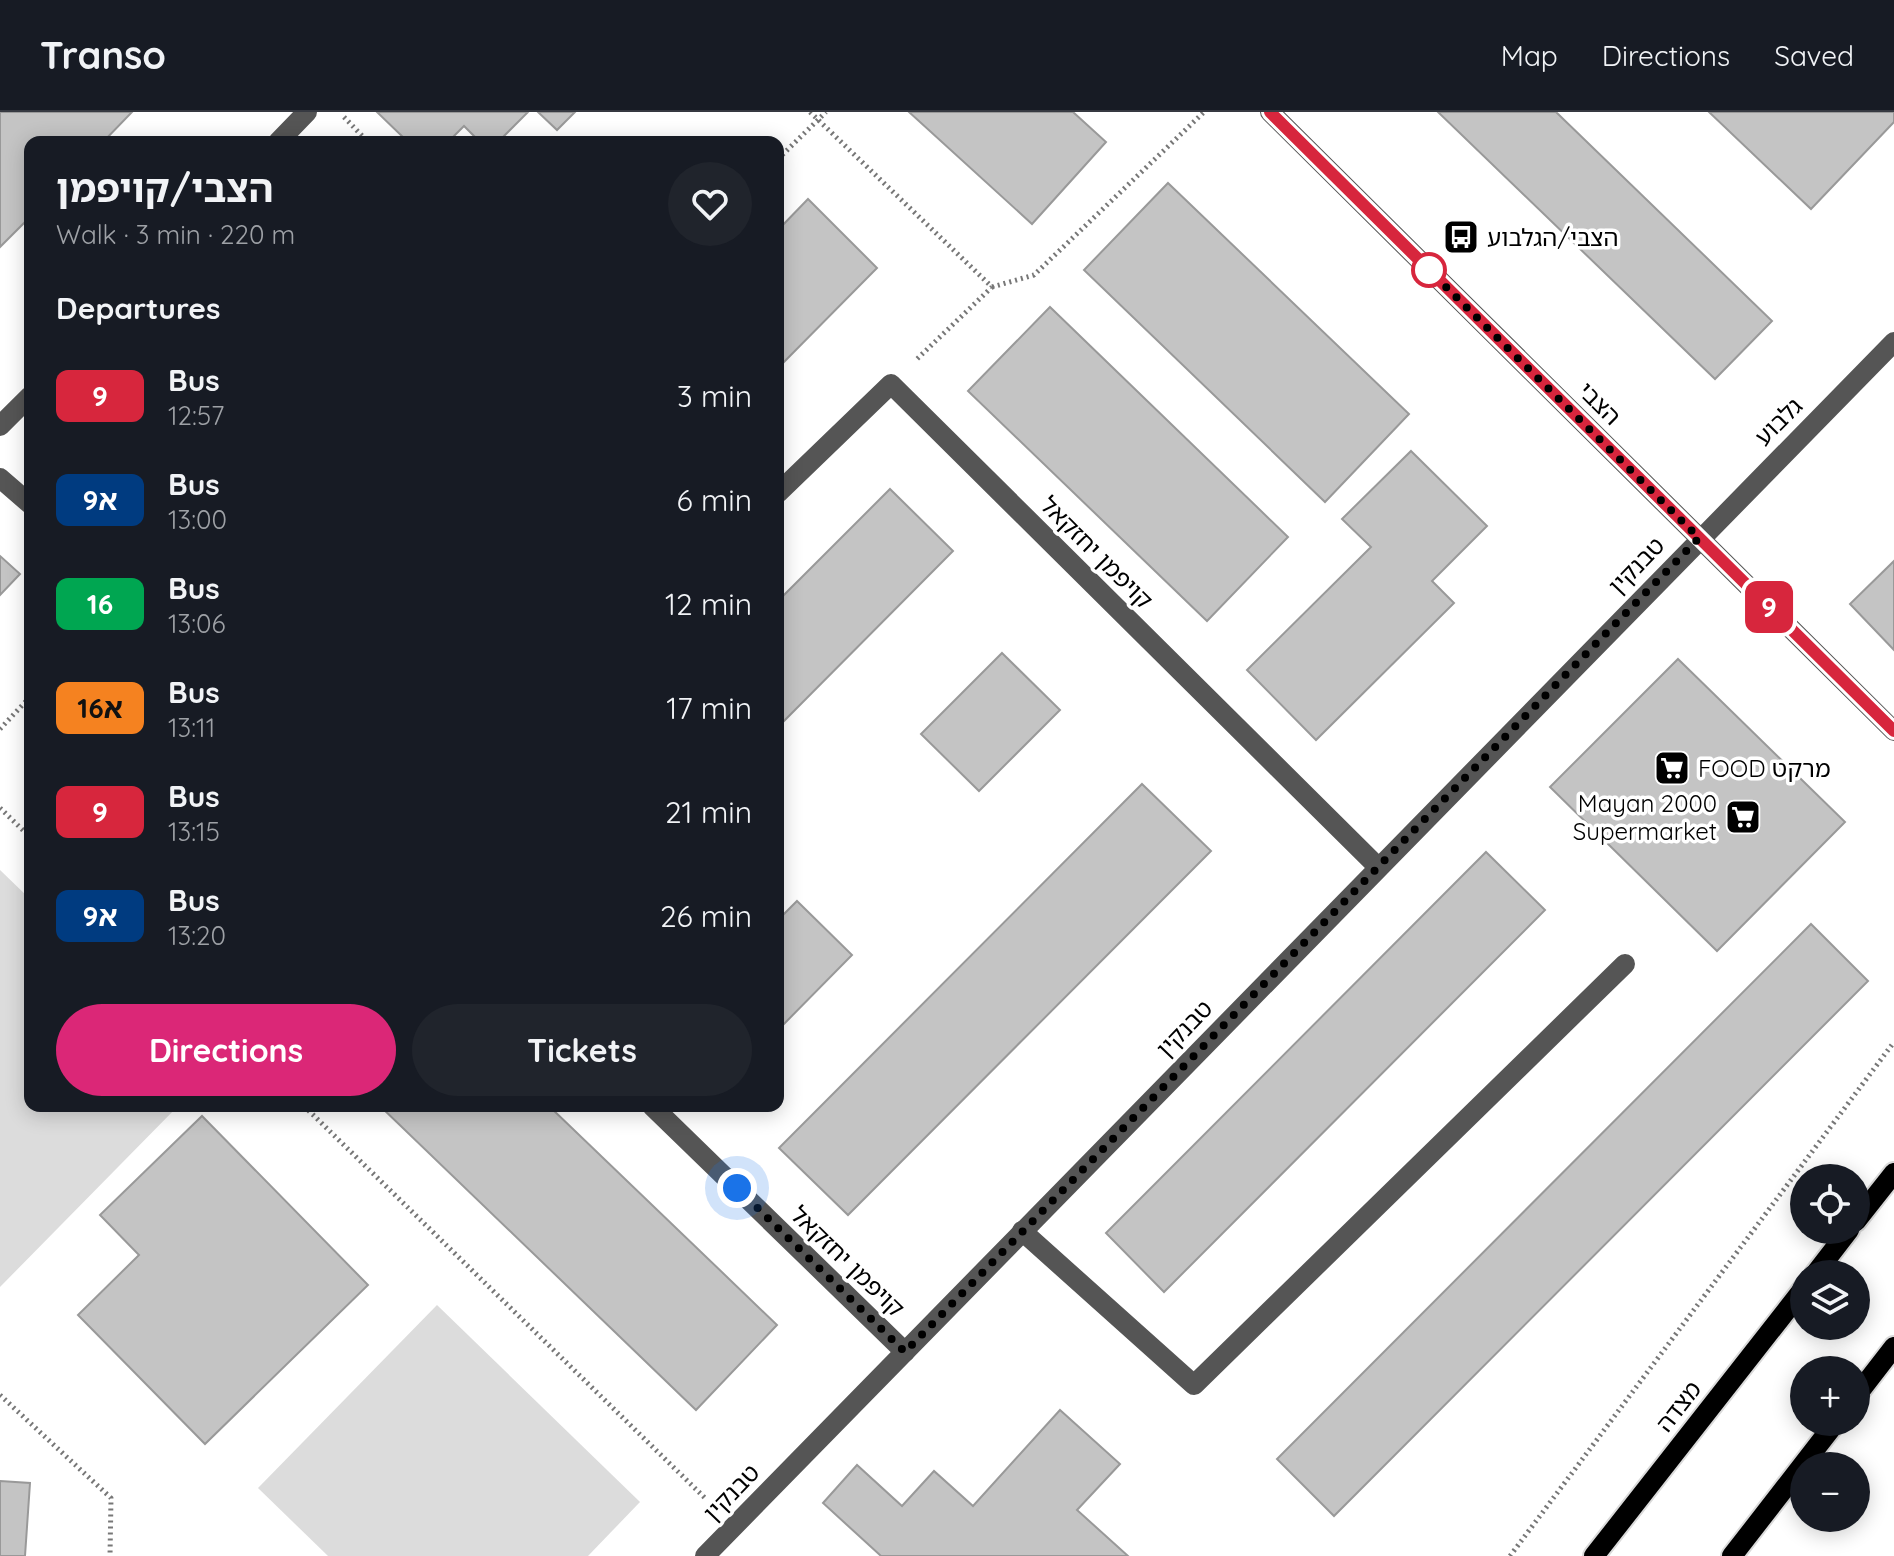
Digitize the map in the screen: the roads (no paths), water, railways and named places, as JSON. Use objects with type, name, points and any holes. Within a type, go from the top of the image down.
[{"type":"main road","points":[[1870,1203],[1894,1173]]},
{"type":"main road","points":[[1826,1260],[1838,1244]]},
{"type":"main road","name":"מצדה","points":[[1594,1556],[1790,1306]]},
{"type":"main road","points":[[1870,1378],[1894,1347]]},
{"type":"main road","points":[[1732,1556],[1825,1436]]},
{"type":"street","points":[[284,136],[307,112]]},
{"type":"street","name":"הצבי","points":[[1270,112],[1894,731]]},
{"type":"street","name":"גלבוע","points":[[1699,538],[1894,342]]},
{"type":"street","name":"קויפמן יחזקאל","points":[[784,487],[891,384],[1378,867]]},
{"type":"street","points":[[0,426],[24,402]]},
{"type":"street","points":[[0,478],[24,499]]},
{"type":"street","name":"טבנקין","points":[[705,1556],[1699,538]]},
{"type":"street","points":[[1022,1231],[1194,1385],[1625,964]]},
{"type":"street","name":"קויפמן יחזקאל","points":[[658,1112],[905,1352]]},
{"type":"place","name":"הצבי/הגלבוע","points":[[1461,237]]},
{"type":"place","name":"FOOD מרקט","points":[[1672,768]]},
{"type":"place","name":"Mayan 2000 Supermarket","points":[[1743,817]]}]
